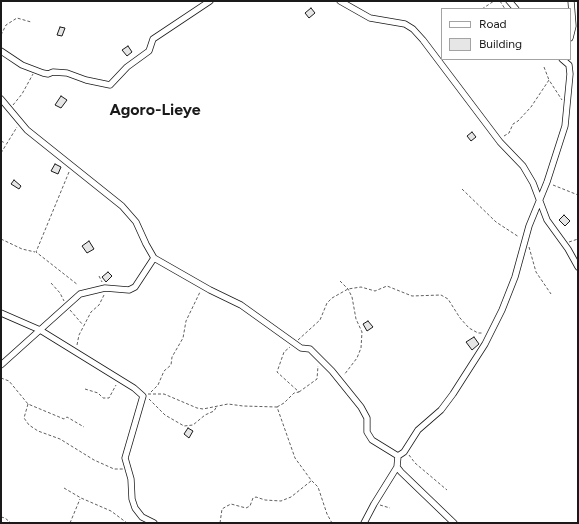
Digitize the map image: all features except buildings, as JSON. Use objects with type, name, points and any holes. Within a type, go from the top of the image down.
[{"type":"street","points":[[1,51],[22,65],[35,70],[48,74],[53,72],[67,73],[86,80],[110,85],[127,67],[150,50],[153,39],[210,1]]},
{"type":"street","points":[[340,1],[370,18],[400,22],[413,29],[423,40],[498,139],[523,166],[533,183],[547,220],[563,242],[578,267]]},
{"type":"street","points":[[571,1],[573,26],[571,34]]},
{"type":"street","points":[[364,523],[397,467],[398,456],[407,448],[418,430],[446,404],[485,344],[513,282],[526,238],[547,182],[565,126],[570,74],[568,62]]},
{"type":"street","points":[[1,99],[20,123],[69,165],[122,206],[132,218],[154,258],[202,286],[241,305],[296,342],[301,348],[310,349],[338,379],[366,415],[367,432],[372,440],[398,456]]},
{"type":"street","points":[[1,364],[80,294],[104,288],[133,289],[154,258]]},
{"type":"street","points":[[1,313],[40,330],[120,379],[143,396],[136,424],[126,453],[127,469],[131,480],[132,499],[135,508],[142,517],[154,523]]},
{"type":"street","points":[[397,467],[454,523]]},
{"type":"path","points":[[484,8],[494,1]]},
{"type":"path","points":[[1,35],[6,25],[17,18],[31,22]]},
{"type":"path","points":[[544,67],[549,80],[568,105]]},
{"type":"path","points":[[10,109],[22,94],[35,70]]},
{"type":"path","points":[[498,139],[509,133],[513,124],[518,121],[539,97],[549,80]]},
{"type":"path","points":[[1,153],[5,144],[20,123]]},
{"type":"path","points":[[1,141],[5,144]]},
{"type":"path","points":[[36,252],[69,174],[69,165]]},
{"type":"path","points":[[547,182],[578,195]]},
{"type":"path","points":[[462,189],[496,222],[526,238],[536,272],[551,294]]},
{"type":"path","points":[[1,239],[22,249],[36,252],[78,285]]},
{"type":"path","points":[[563,242],[578,239]]},
{"type":"path","points":[[75,351],[79,335],[91,312],[104,298],[104,288],[99,276]]},
{"type":"path","points":[[338,379],[347,373],[357,358],[362,339],[362,332],[356,319],[352,297],[348,289],[340,281]]},
{"type":"path","points":[[202,286],[194,307],[186,321],[183,338],[172,357],[171,365],[164,371],[158,385],[150,393],[143,396],[165,415],[184,426],[193,425],[205,415],[214,411],[218,406]]},
{"type":"path","points":[[299,392],[278,372],[284,352],[320,320],[327,303],[348,289],[361,287],[375,291],[387,286],[412,296],[441,295],[448,299],[460,318],[469,328],[478,333],[485,333]]},
{"type":"path","points":[[150,393],[164,394],[196,408],[204,409],[228,404],[277,407],[316,379],[319,358]]},
{"type":"path","points":[[1,378],[9,381],[28,404],[64,419],[67,417],[84,427]]},
{"type":"path","points":[[85,388],[103,398],[109,398],[120,379]]},
{"type":"path","points":[[28,404],[24,418],[29,425],[38,431],[60,439],[94,460],[114,469],[127,469]]},
{"type":"path","points":[[277,407],[294,458],[318,487],[327,514],[332,523]]},
{"type":"path","points":[[407,448],[410,457],[415,463],[447,490]]},
{"type":"path","points":[[220,523],[222,510],[231,504],[246,508],[250,506],[251,500],[256,497],[281,502],[291,497],[311,480]]},
{"type":"path","points":[[64,488],[81,498],[111,510],[127,523]]},
{"type":"path","points":[[70,523],[81,498]]},
{"type":"path","points":[[374,504],[390,508]]},
{"type":"path","points":[[1,517],[5,518],[11,523]]},
{"type":"district","name":"Agoro-Lieye","points":[[155,110]]}]
